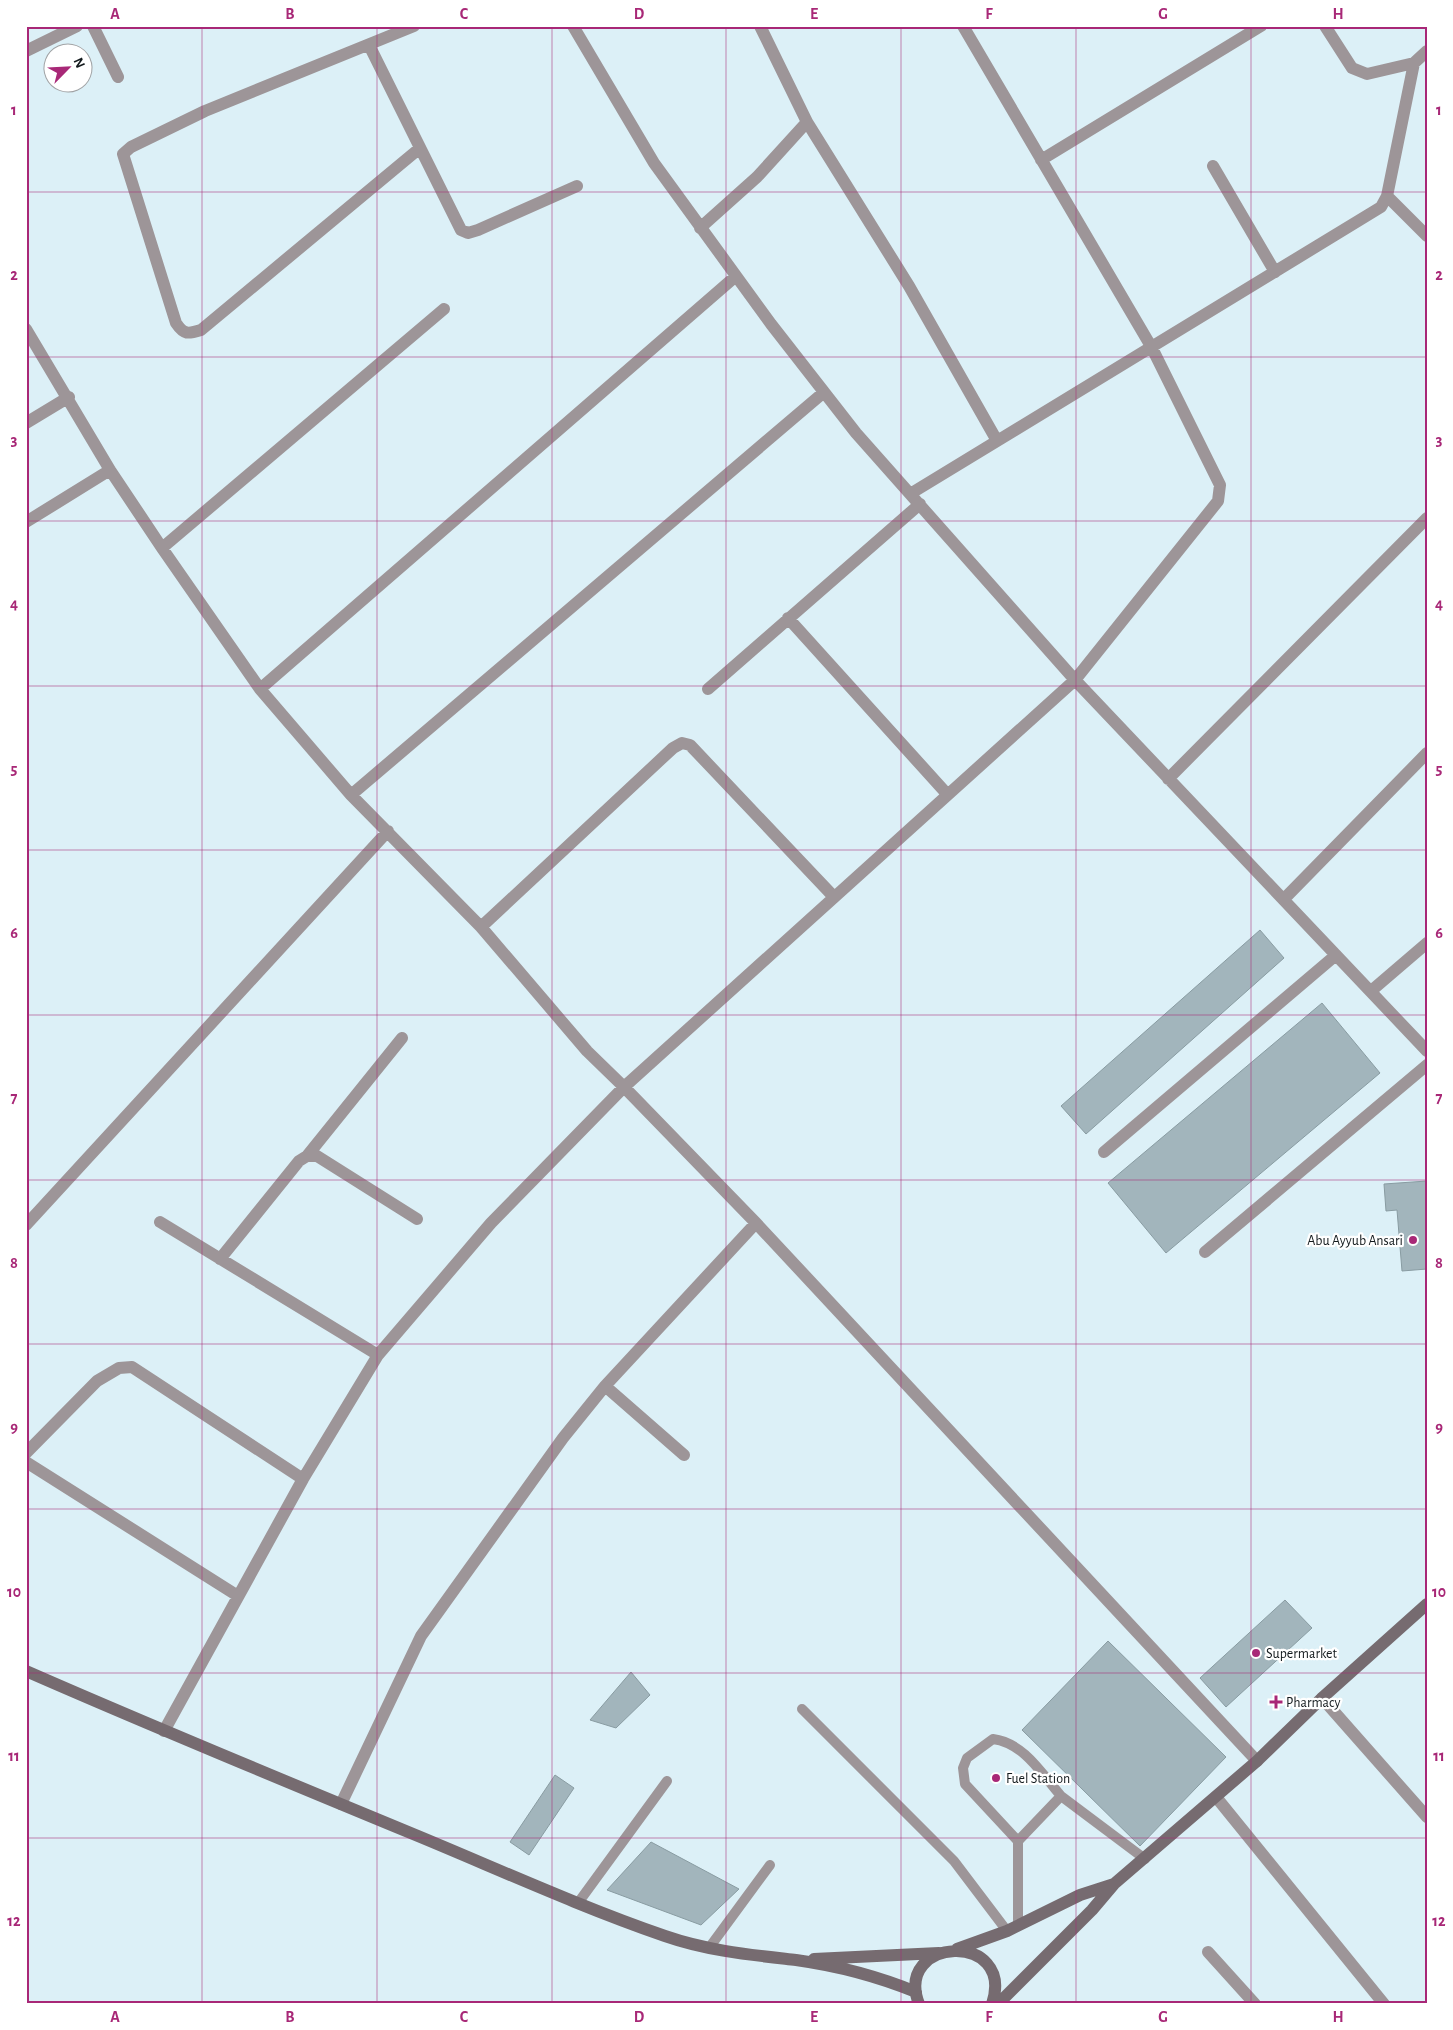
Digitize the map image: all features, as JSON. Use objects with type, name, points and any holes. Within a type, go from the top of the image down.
[{"type":"street","points":[[26,51],[77,26]]},
{"type":"street","points":[[93,26],[118,77]]},
{"type":"street","points":[[414,26],[205,111],[131,147],[122,154],[155,261],[176,323],[182,332],[188,334],[200,330],[420,148]]},
{"type":"street","points":[[573,26],[654,163],[823,393],[1075,680],[1427,1051]]},
{"type":"street","points":[[760,26],[808,122],[909,286],[996,440]]},
{"type":"street","points":[[164,1732],[303,1479],[378,1355],[491,1223],[624,1087],[1075,680],[1218,501],[1220,485],[1152,348],[963,26]]},
{"type":"street","points":[[1042,160],[1261,26]]},
{"type":"street","points":[[1325,26],[1352,68],[1367,74],[1414,63],[1427,51]]},
{"type":"street","points":[[368,45],[461,230],[468,233],[577,186]]},
{"type":"street","points":[[910,494],[1381,207],[1387,196],[1414,63]]},
{"type":"street","points":[[700,228],[757,177],[808,122]]},
{"type":"street","points":[[1213,166],[1275,272]]},
{"type":"street","points":[[1387,196],[1427,236]]},
{"type":"street","points":[[260,689],[736,276]]},
{"type":"street","points":[[162,548],[444,309]]},
{"type":"street","points":[[26,329],[69,397],[110,470],[260,689],[351,795],[481,927],[587,1051],[756,1223],[1257,1761]]},
{"type":"street","points":[[351,795],[823,393]]},
{"type":"street","points":[[26,423],[69,397]]},
{"type":"street","points":[[26,522],[110,470]]},
{"type":"street","points":[[708,689],[920,504]]},
{"type":"street","points":[[1168,779],[1427,518]]},
{"type":"street","points":[[788,618],[947,794]]},
{"type":"street","points":[[481,927],[674,748],[682,744],[690,745],[834,897]]},
{"type":"street","points":[[1284,899],[1425,757]]},
{"type":"street","points":[[26,1225],[388,831]]},
{"type":"street","points":[[1371,991],[1427,943]]},
{"type":"street","points":[[1104,1152],[1336,955]]},
{"type":"street","points":[[220,1259],[299,1161],[308,1156],[402,1038]]},
{"type":"street","points":[[1205,1252],[1427,1065]]},
{"type":"street","points":[[308,1156],[317,1156],[416,1219]]},
{"type":"street","points":[[160,1222],[378,1355]]},
{"type":"street","points":[[341,1804],[421,1636],[563,1438],[605,1386],[756,1223]]},
{"type":"street","points":[[26,1453],[97,1381],[119,1368],[132,1367],[303,1479]]},
{"type":"street","points":[[605,1386],[684,1455]]},
{"type":"street","points":[[26,1462],[238,1596]]},
{"type":"street","points":[[998,2004],[1092,1910],[1114,1884],[1257,1761],[1322,1698],[1427,1604]]},
{"type":"street","points":[[26,1671],[164,1732],[667,1937],[709,1948],[756,1957],[796,1960],[882,1977],[917,1998],[919,1973],[931,1958],[939,1953]]},
{"type":"street","points":[[1322,1698],[1427,1817]]},
{"type":"street","points":[[1216,1797],[1384,2004]]},
{"type":"street","points":[[796,1960],[939,1953],[957,1949],[1012,1929],[1080,1895],[1114,1884]]},
{"type":"street","points":[[957,1949],[974,1954],[987,1965],[994,1981],[992,2004]]},
{"type":"street","points":[[1208,1952],[1256,2004]]},
{"type":"lane","points":[[802,1709],[954,1861],[1012,1929]]},
{"type":"lane","points":[[1018,1841],[964,1784],[962,1768],[967,1758],[993,1739],[1007,1741],[1018,1748],[1061,1796],[1145,1859]]},
{"type":"lane","points":[[578,1902],[667,1781]]},
{"type":"lane","points":[[1012,1929],[1018,1841],[1061,1796]]},
{"type":"lane","points":[[709,1948],[770,1865]]},
{"type":"building","points":[[1260,930],[1284,958],[1086,1134],[1061,1106]]},
{"type":"building","points":[[1322,1003],[1380,1073],[1166,1253],[1108,1183]]},
{"type":"building","name":"Abu Ayyub Ansari","points":[[1427,1181],[1427,1269],[1402,1271],[1397,1210],[1386,1211],[1384,1184]]},
{"type":"building","name":"Supermarket","points":[[1285,1600],[1312,1628],[1226,1707],[1200,1678]]},
{"type":"building","points":[[1108,1641],[1226,1757],[1140,1846],[1022,1730]]},
{"type":"building","points":[[631,1672],[650,1695],[616,1728],[590,1720]]},
{"type":"building","points":[[555,1775],[574,1788],[529,1855],[510,1842]]},
{"type":"building","points":[[651,1842],[739,1889],[701,1925],[607,1890]]},
{"type":"place","name":"Abu Ayyub Ansari","points":[[1413,1240]]},
{"type":"place","name":"Supermarket","points":[[1256,1653]]},
{"type":"place","name":"Pharmacy","points":[[1276,1702]]},
{"type":"place","name":"Fuel Station","points":[[996,1778]]}]
